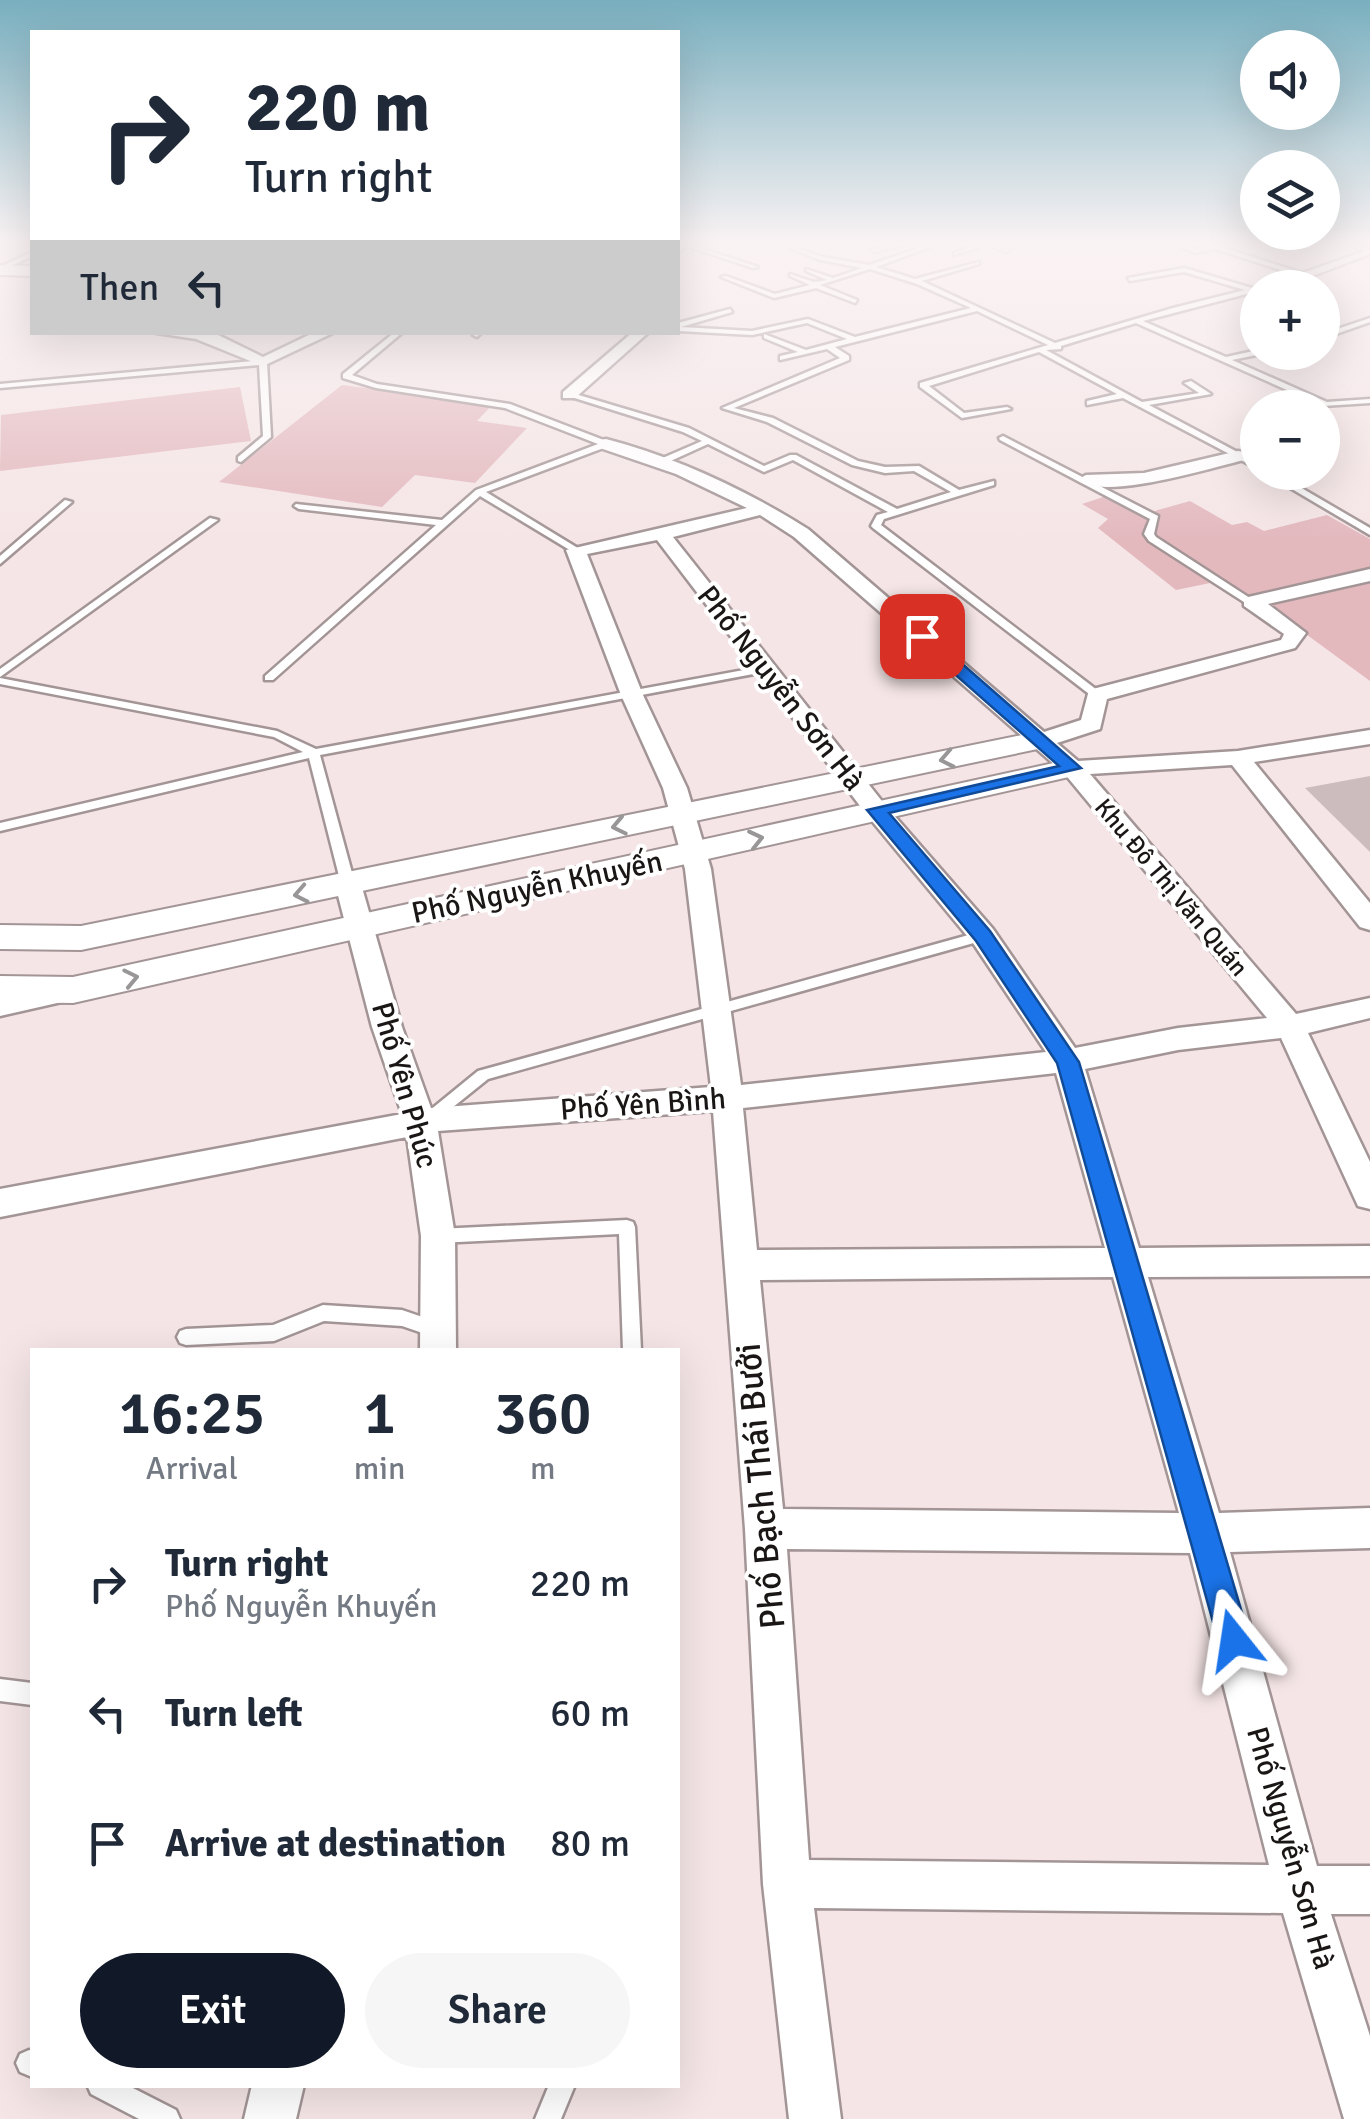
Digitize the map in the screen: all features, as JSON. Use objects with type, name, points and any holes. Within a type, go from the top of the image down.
[{"type":"street","points":[[221,343],[263,362],[304,343]]},
{"type":"street","points":[[568,395],[629,343]]},
{"type":"street","name":"Khu Đô Thị Văn Quán","points":[[606,444],[662,462],[764,508],[801,532],[1072,768],[1290,1026],[1370,1196]]},
{"type":"street","points":[[1086,480],[1144,478],[1238,456]]},
{"type":"street","points":[[576,550],[664,536],[764,508]]},
{"type":"street","name":"Phố Nguyễn Sơn Hà","points":[[664,536],[876,810],[983,936],[1068,1062],[1205,1534],[1300,1890],[1370,2119]]},
{"type":"street","name":"Phố Bạch Thái Bưởi","points":[[576,550],[632,695],[676,788],[680,815],[694,854],[720,1007],[765,1529],[788,1884],[816,2119]]},
{"type":"street","points":[[1251,602],[1370,575]]},
{"type":"street","points":[[1042,740],[1092,724],[1096,695],[1288,644],[1296,633],[1251,602]]},
{"type":"street","points":[[1072,768],[1238,758],[1370,737]]},
{"type":"street","name":"Phố Nguyễn Khuyến","points":[[0,937],[81,938],[1042,740]]},
{"type":"street","points":[[1238,758],[1370,921]]},
{"type":"street","name":"Phố Nguyễn Khuyến","points":[[0,989],[72,990],[1072,768]]},
{"type":"street","name":"Phố Yên Phúc","points":[[348,884],[387,1027],[421,1124],[438,1236],[440,1340]]},
{"type":"street","points":[[0,1006],[72,990]]},
{"type":"street","name":"Phố Yên Bình","points":[[0,1204],[453,1116],[726,1098],[1068,1062],[1178,1038],[1290,1026],[1370,1008]]},
{"type":"street","points":[[742,1265],[1370,1261]]},
{"type":"street","points":[[765,1529],[1205,1534],[1370,1528]]},
{"type":"street","points":[[788,1884],[1370,1890]]},
{"type":"street","points":[[270,2119],[277,2088]]},
{"type":"lane","points":[[387,343],[346,376],[376,386],[508,406],[606,444]]},
{"type":"lane","points":[[783,343],[804,352]]},
{"type":"lane","points":[[782,358],[839,343]]},
{"type":"lane","points":[[1049,343],[1058,347]]},
{"type":"lane","points":[[1008,409],[962,416],[923,386],[1071,343]]},
{"type":"lane","points":[[1188,343],[1326,404],[1370,401]]},
{"type":"lane","points":[[828,346],[846,358],[726,408],[770,420],[855,463],[886,470],[916,468],[958,493]]},
{"type":"lane","points":[[1042,352],[1238,456]]},
{"type":"lane","points":[[1228,359],[1240,356]]},
{"type":"lane","points":[[0,386],[263,362],[267,437],[241,459]]},
{"type":"lane","points":[[1143,404],[1207,394],[1188,383]]},
{"type":"lane","points":[[568,395],[709,441],[764,469],[794,457],[896,512]]},
{"type":"lane","points":[[1090,403],[1125,395]]},
{"type":"lane","points":[[1003,438],[1156,518],[1149,534],[1152,539],[1251,602]]},
{"type":"lane","points":[[662,462],[709,441]]},
{"type":"lane","points":[[269,678],[479,492],[606,444]]},
{"type":"lane","points":[[991,482],[880,516],[876,526],[1096,695]]},
{"type":"lane","points":[[1298,490],[1370,532]]},
{"type":"lane","points":[[479,492],[576,550]]},
{"type":"lane","points":[[0,561],[68,502]]},
{"type":"lane","points":[[299,506],[442,524]]},
{"type":"lane","points":[[0,677],[213,520]]},
{"type":"lane","points":[[0,827],[314,753],[766,669]]},
{"type":"lane","points":[[0,677],[277,734],[314,753],[348,884]]},
{"type":"lane","points":[[421,1124],[484,1076],[983,936]]},
{"type":"lane","points":[[438,1236],[628,1227],[632,1348]]},
{"type":"lane","points":[[186,1338],[274,1333],[323,1313],[402,1318],[440,1340]]},
{"type":"lane","points":[[0,1690],[30,1694]]},
{"type":"lane","points":[[106,2088],[167,2119]]},
{"type":"lane","points":[[548,2119],[561,2088]]},
{"type":"shaded area","points":[[342,385],[493,404],[477,421],[527,428],[475,483],[415,475],[382,507],[219,482]]},
{"type":"shaded area","points":[[240,387],[251,441],[0,471],[1,415]]},
{"type":"shaded area","points":[[1106,496],[1151,512],[1190,501],[1232,525],[1247,522],[1264,531],[1327,515],[1370,539],[1370,571],[1249,597],[1215,582],[1176,590],[1098,528],[1108,519],[1082,504]]},
{"type":"shaded area","points":[[1370,582],[1370,681],[1265,604]]},
{"type":"building","points":[[1370,776],[1370,852],[1305,788]]},
{"type":"route","points":[[922,636],[1072,768],[876,810],[983,936],[1068,1062],[1234,1640]]}]
